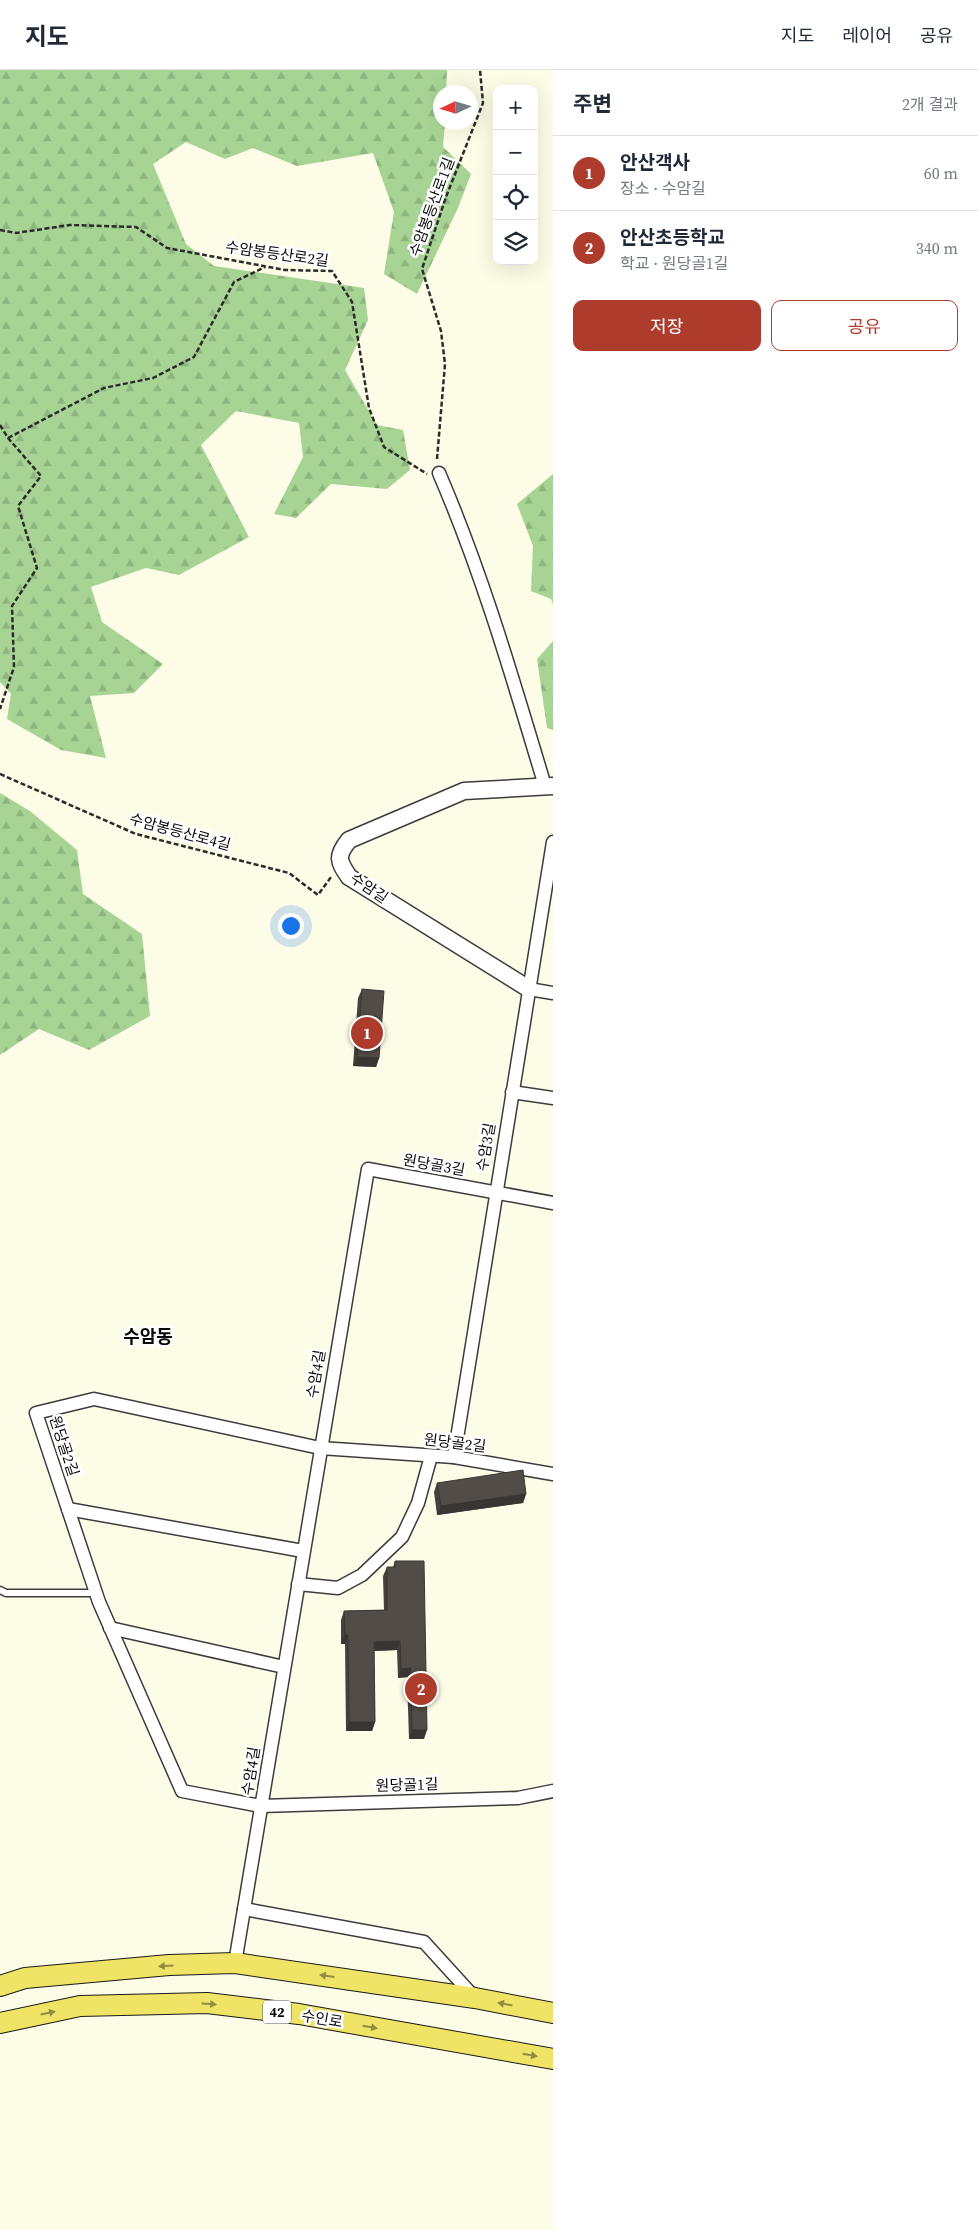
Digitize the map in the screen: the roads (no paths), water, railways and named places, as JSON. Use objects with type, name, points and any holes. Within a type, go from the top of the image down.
[{"type":"main road","points":[[0,1986],[25,1978],[169,1966],[236,1963],[475,1998],[553,2013]]},
{"type":"main road","name":"수인로","points":[[0,2023],[80,2006],[207,2003],[298,2014],[553,2059]]},
{"type":"street","points":[[439,473],[465,533],[495,618],[549,786]]},
{"type":"street","name":"수암길","points":[[529,989],[349,877],[340,864],[340,851],[349,840],[464,791],[549,786]]},
{"type":"street","name":"수암3길","points":[[454,1457],[553,842]]},
{"type":"street","points":[[529,989],[553,993]]},
{"type":"street","points":[[512,1092],[553,1098]]},
{"type":"street","name":"원당골3길","points":[[368,1169],[553,1203]]},
{"type":"street","name":"수암4길","points":[[236,1963],[303,1550],[368,1169]]},
{"type":"street","name":"원당골2길","points":[[261,1806],[182,1791],[96,1593],[36,1413],[94,1399],[320,1448],[454,1457],[553,1474]]},
{"type":"street","points":[[298,1584],[338,1588],[362,1575],[402,1537],[418,1503],[431,1456]]},
{"type":"street","points":[[68,1509],[303,1550]]},
{"type":"street","points":[[110,1628],[284,1668]]},
{"type":"street","name":"원당골1길","points":[[261,1806],[518,1798],[553,1791]]},
{"type":"street","points":[[244,1910],[424,1942],[475,1998]]},
{"type":"lane","points":[[0,1590],[6,1593],[96,1593]]},
{"type":"place","name":"안산객사","points":[[367,1033]]},
{"type":"place","name":"안산초등학교","points":[[421,1689]]},
{"type":"district","name":"수암동","points":[[148,1337]]}]
